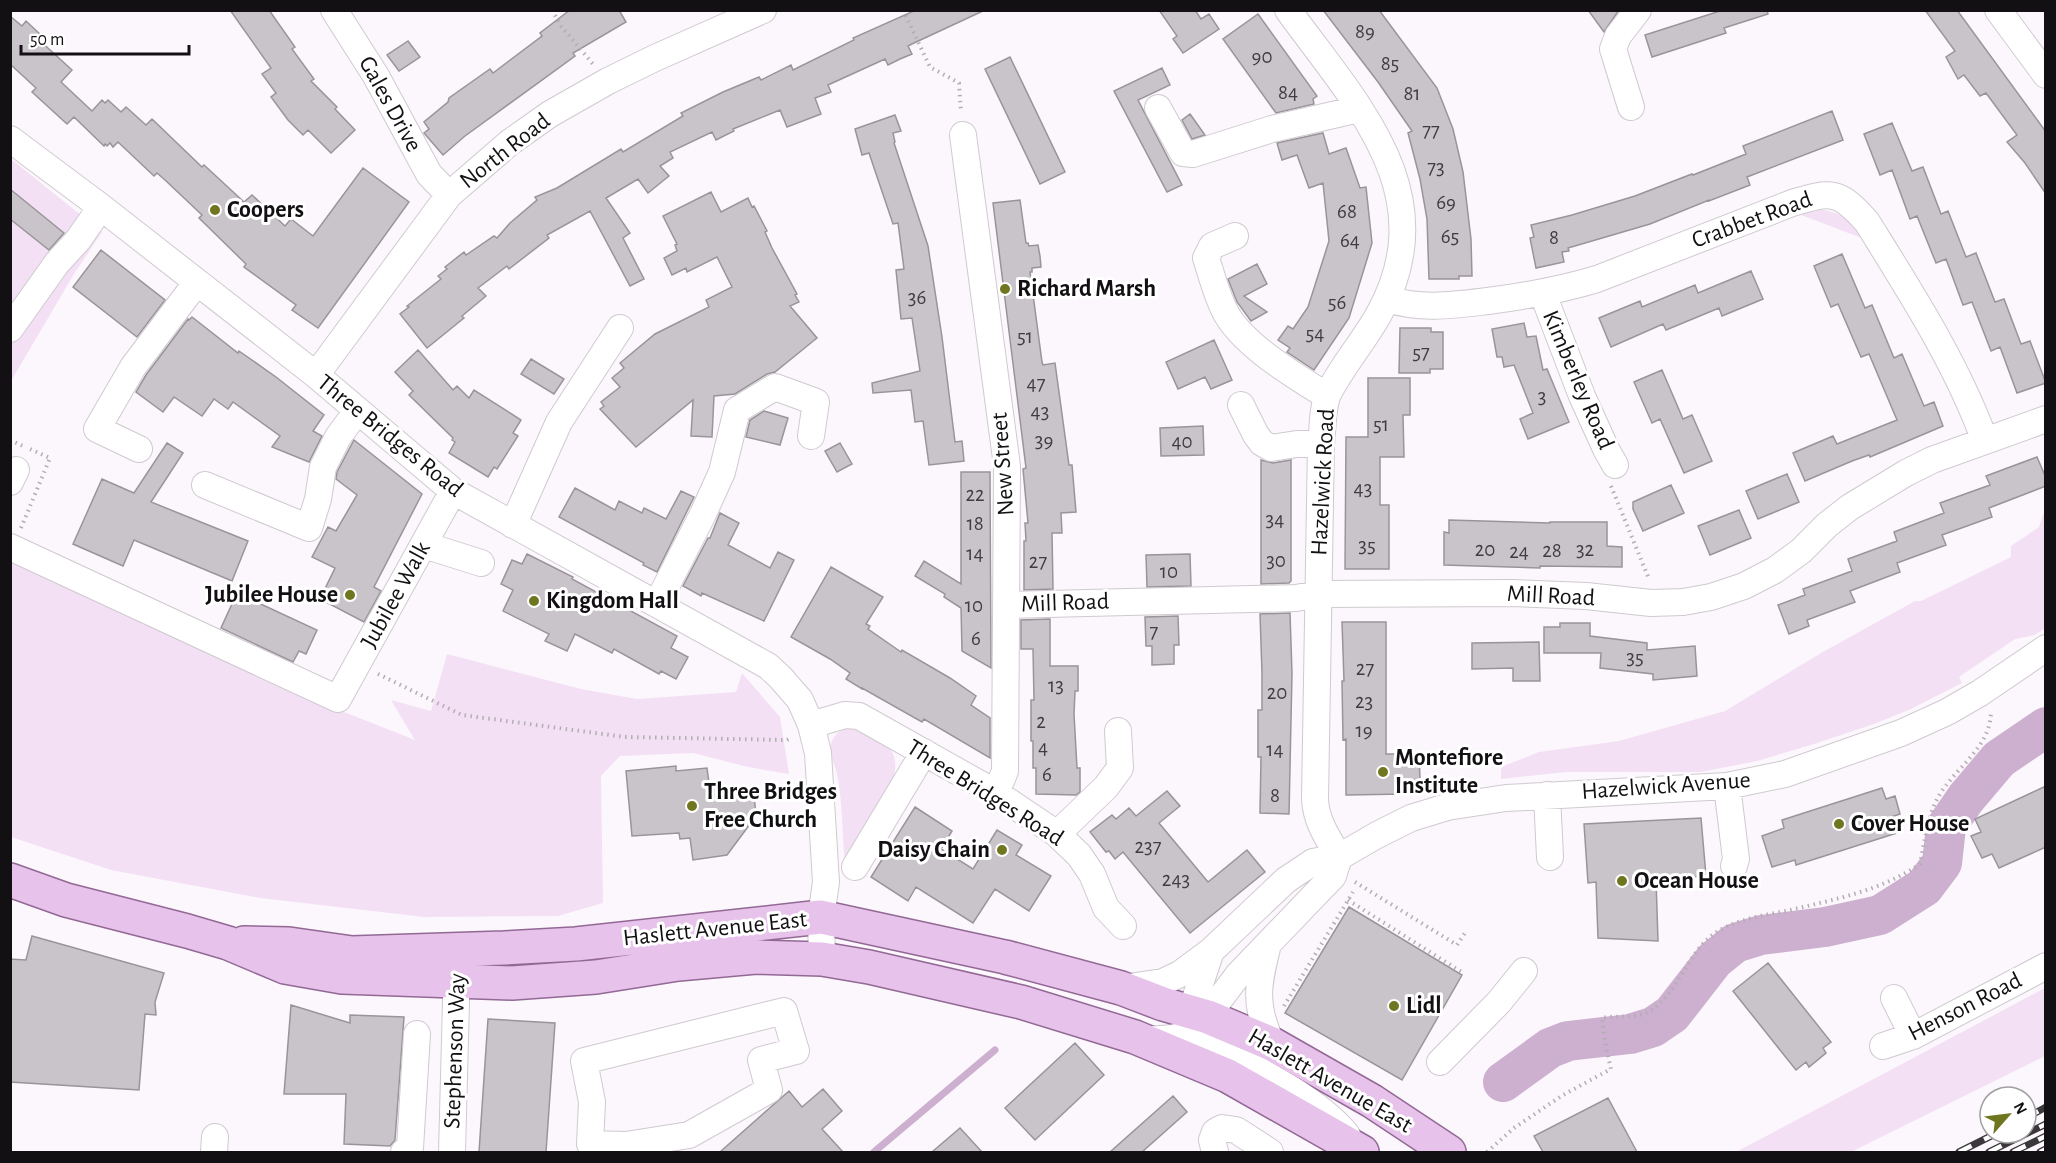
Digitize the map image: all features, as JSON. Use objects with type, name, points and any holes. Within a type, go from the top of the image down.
[{"type":"main road","name":"Haslett Avenue East","points":[[10,880],[66,900],[187,931],[228,944],[285,967],[342,977],[512,983],[596,977],[678,964],[756,957],[822,959],[869,967],[1021,1002],[1135,1037],[1228,1076],[1360,1152]]},
{"type":"main road","name":"Haslett Avenue East","points":[[228,944],[289,944],[352,953],[457,950],[576,944],[821,917],[1005,957],[1122,988],[1197,1020],[1272,1044],[1372,1101],[1449,1152]]},
{"type":"street","name":"Gales Drive","points":[[334,10],[376,76],[429,174],[449,195]]},
{"type":"street","name":"North Road","points":[[316,375],[449,195],[509,143],[550,114],[608,81],[763,10]]},
{"type":"street","name":"Hazelwick Road","points":[[1288,10],[1359,109],[1383,147],[1396,179],[1403,217],[1402,252],[1397,277],[1388,299],[1327,396],[1321,444],[1316,813],[1339,857]]},
{"type":"street","points":[[1631,107],[1613,49],[1618,36],[1638,10]]},
{"type":"street","points":[[1998,10],[2046,75]]},
{"type":"street","points":[[1158,108],[1183,153],[1193,154],[1272,129],[1359,109]]},
{"type":"street","name":"New Street","points":[[963,135],[1007,466],[1005,771],[996,793]]},
{"type":"street","name":"Three Bridges Road","points":[[10,139],[316,375],[453,491],[768,666],[800,700],[811,725],[818,753],[826,882],[821,917],[822,959]]},
{"type":"street","name":"Crabbet Road","points":[[1388,299],[1403,304],[1423,306],[1543,294],[1597,279],[1792,203],[1823,194],[1838,197],[1854,207],[1868,222],[1945,349],[1964,387],[1985,441]]},
{"type":"street","points":[[10,329],[101,207]]},
{"type":"street","points":[[1235,236],[1212,246],[1206,258],[1225,312],[1238,330],[1279,364],[1327,396]]},
{"type":"street","points":[[139,449],[97,429],[133,367],[197,282]]},
{"type":"street","name":"Kimberley Road","points":[[1543,294],[1582,396],[1615,465]]},
{"type":"street","points":[[513,525],[559,422],[620,328]]},
{"type":"street","points":[[657,604],[704,514],[722,472],[737,410],[775,387],[795,393],[816,402],[811,436]]},
{"type":"street","points":[[1241,405],[1256,435],[1262,443],[1271,448],[1297,444],[1321,444]]},
{"type":"street","points":[[205,485],[309,528],[318,499],[323,467],[338,437],[357,411]]},
{"type":"street","name":"Mill Road","points":[[1007,604],[1296,598],[1318,594],[1512,593],[1586,596],[1651,603],[1683,602],[1711,597],[1744,585],[1774,570],[1801,551],[1827,525],[1860,501],[1932,460],[2046,419]]},
{"type":"street","name":"Jubilee Walk","points":[[10,547],[338,699],[453,491]]},
{"type":"street","points":[[424,545],[481,563]]},
{"type":"street","name":"Hazelwick Avenue","points":[[1122,988],[1162,982],[1180,974],[1211,951],[1286,880],[1313,862],[1339,857],[1411,818],[1447,807],[1506,798],[1727,786],[1785,774],[1901,733],[1980,693],[2046,648]]},
{"type":"street","name":"Three Bridges Road","points":[[811,725],[845,716],[860,716],[996,793],[1057,834],[1079,855],[1092,874],[1106,908],[1123,926]]},
{"type":"street","points":[[1057,834],[1106,787],[1120,768],[1118,731]]},
{"type":"street","points":[[855,867],[924,752]]},
{"type":"street","points":[[1727,786],[1737,859],[1734,866]]},
{"type":"street","points":[[1547,795],[1550,857]]},
{"type":"street","points":[[1197,1020],[1332,876],[1339,857]]},
{"type":"street","points":[[1269,941],[1259,981],[1258,996],[1261,1017],[1272,1044]]},
{"type":"street","name":"Stephenson Way","points":[[452,1152],[457,950]]},
{"type":"street","name":"Hazelwick Avenue","points":[[1197,1020],[1211,951]]},
{"type":"street","name":"Henson Road","points":[[1883,1046],[1913,1036],[2046,966]]},
{"type":"street","points":[[1440,1062],[1499,1002],[1524,971]]},
{"type":"street","points":[[1894,998],[1913,1036]]},
{"type":"street","points":[[784,1011],[796,1051],[761,1060],[769,1090],[689,1135],[626,1145],[587,1148],[592,1102],[584,1061],[784,1011]]},
{"type":"street","name":"Haslett Avenue East","points":[[1135,1037],[1160,1040],[1197,1020],[1207,1042],[1319,1107],[1337,1123],[1360,1152]]},
{"type":"street","points":[[404,1152],[410,1148],[417,1034]]},
{"type":"street","points":[[412,1110],[452,1114]]},
{"type":"street","points":[[1215,1152],[1212,1140],[1215,1132],[1222,1128],[1236,1130],[1270,1152]]},
{"type":"path","points":[[552,10],[561,26],[608,81]]},
{"type":"path","points":[[903,10],[930,67],[959,83],[963,135]]},
{"type":"path","points":[[1615,465],[1611,488],[1651,585],[1651,603]]},
{"type":"path","points":[[358,665],[462,715],[625,737],[787,740],[811,725]]},
{"type":"path","points":[[1487,1152],[1523,1121],[1563,1095],[1611,1069],[1602,1018],[1634,1017],[1659,1004],[1704,943],[1719,931],[1747,919],[1854,894],[1878,884],[1899,879],[1920,864],[1936,801],[1953,776],[1972,757],[1984,739],[1991,724],[1991,709]]},
{"type":"path","points":[[1284,1008],[1358,884],[1457,945],[1465,933]]},
{"type":"path","points":[[1348,900],[1369,916],[1464,973]]},
{"type":"shaded area","points":[[11,159],[102,232],[74,274],[11,381]]},
{"type":"shaded area","points":[[1813,209],[1829,211],[1841,216],[1863,233],[1859,237],[1801,215],[1799,211]]},
{"type":"shaded area","points":[[2045,509],[2045,628],[2035,635],[2015,639],[1959,677],[1962,683],[1911,709],[1814,744],[1757,761],[1701,772],[1566,772],[1501,779],[1501,767],[1539,752],[1619,741],[1725,711],[1821,653],[1915,601],[1921,601],[2011,557],[2011,546],[2039,527]]},
{"type":"shaded area","points":[[10,553],[334,708],[415,740],[391,700],[431,711],[447,654],[581,689],[637,699],[736,692],[742,673],[780,717],[789,774],[748,767],[693,753],[620,756],[601,776],[603,903],[558,916],[424,917],[260,898],[111,870],[11,837]]},
{"type":"shaded area","points":[[852,726],[886,744],[894,758],[895,768],[893,780],[845,864],[840,793],[831,754],[831,743],[836,734]]},
{"type":"shaded area","points":[[2045,988],[2045,1056],[1986,1085],[1978,1085],[1978,1089],[1851,1152],[1736,1152]]},
{"type":"building","points":[[230,10],[269,10],[295,47],[292,49],[314,79],[311,81],[337,107],[335,109],[355,130],[331,153],[308,130],[303,135],[288,120],[271,97],[276,93],[262,74],[271,68]]},
{"type":"building","points":[[570,10],[619,10],[626,22],[573,53],[575,56],[465,136],[443,155],[424,133],[429,129],[424,122],[448,102],[449,98],[490,69],[493,73],[542,36],[540,33]]},
{"type":"building","points":[[916,10],[985,10],[908,46],[912,54],[888,65],[885,59],[828,85],[831,92],[815,98],[821,114],[787,127],[780,110],[733,129],[734,131],[716,140],[712,132],[670,152],[673,158],[660,166],[669,176],[648,193],[638,179],[606,198],[630,233],[623,238],[644,279],[630,286],[590,211],[547,235],[549,238],[509,269],[507,266],[478,288],[486,296],[462,316],[464,318],[427,348],[400,314],[441,279],[438,276],[447,269],[445,267],[464,252],[466,255],[494,236],[497,238],[510,223],[537,200],[535,197],[557,188],[621,149],[623,152],[683,116],[681,113],[723,92],[759,77],[761,80],[791,65],[793,70],[854,40],[853,38]]},
{"type":"building","points":[[1159,10],[1195,10],[1201,19],[1209,14],[1219,29],[1183,53],[1173,39],[1177,36]]},
{"type":"building","points":[[1323,10],[1379,10],[1437,88],[1453,129],[1463,172],[1471,239],[1472,276],[1459,276],[1459,279],[1429,279],[1427,219],[1408,133],[1412,131]]},
{"type":"building","points":[[1588,10],[1619,10],[1604,32]]},
{"type":"building","points":[[1723,10],[1767,10],[1768,14],[1724,28],[1726,33],[1652,57],[1645,35]]},
{"type":"building","points":[[1925,10],[1957,10],[2046,132],[2046,194],[2025,163],[2007,142],[2017,135],[1986,93],[1980,96],[1964,75],[1958,79],[1946,57],[1955,51]]},
{"type":"building","points":[[1258,14],[1317,96],[1313,99],[1314,104],[1276,113],[1223,39]]},
{"type":"building","points":[[10,16],[22,26],[26,21],[41,35],[38,39],[72,70],[61,82],[92,111],[102,100],[105,103],[108,100],[121,112],[126,107],[146,125],[152,119],[202,167],[204,165],[244,202],[252,195],[285,226],[291,219],[313,236],[363,168],[409,202],[318,328],[292,310],[296,305],[244,267],[246,264],[199,218],[202,215],[157,173],[154,176],[118,142],[113,147],[110,143],[104,146],[74,117],[67,124],[32,92],[36,88],[10,64]]},
{"type":"building","points":[[408,41],[420,57],[399,71],[387,55]]},
{"type":"building","points":[[1010,57],[1065,172],[1040,184],[985,69]]},
{"type":"building","points":[[1162,68],[1170,85],[1138,100],[1182,185],[1167,192],[1114,91]]},
{"type":"building","points":[[1832,111],[1843,140],[1747,177],[1750,185],[1650,224],[1568,248],[1569,251],[1562,252],[1564,262],[1536,268],[1530,238],[1534,237],[1531,225],[1635,196],[1693,175],[1746,154],[1743,146]]},
{"type":"building","points":[[1190,114],[1205,135],[1192,139],[1182,120]]},
{"type":"building","points":[[895,115],[901,131],[893,133],[894,143],[928,246],[955,442],[962,441],[964,461],[929,465],[923,421],[915,422],[911,390],[873,393],[872,383],[920,371],[912,318],[901,319],[896,270],[904,269],[898,223],[893,224],[869,153],[862,155],[855,129]]},
{"type":"building","points":[[1892,123],[1912,171],[1923,167],[1941,214],[1948,211],[1966,257],[1976,253],[1995,302],[2004,299],[2021,344],[2030,341],[2046,383],[2017,393],[2000,347],[1991,351],[1972,302],[1963,305],[1946,259],[1936,263],[1917,216],[1910,219],[1892,170],[1880,175],[1864,134]]},
{"type":"building","points":[[1323,133],[1329,154],[1346,148],[1360,188],[1366,187],[1372,243],[1349,318],[1314,370],[1287,352],[1290,348],[1278,340],[1288,326],[1293,329],[1308,307],[1329,241],[1323,183],[1309,188],[1297,155],[1282,160],[1277,143]]},
{"type":"building","points":[[10,189],[64,233],[49,250],[10,219]]},
{"type":"building","points":[[711,192],[721,212],[748,198],[752,207],[754,206],[767,231],[765,232],[772,248],[797,294],[795,295],[799,302],[790,306],[817,338],[775,372],[767,374],[735,394],[714,396],[712,437],[691,436],[693,400],[636,447],[600,409],[604,406],[601,402],[620,387],[612,378],[624,368],[620,363],[655,334],[709,307],[706,300],[732,287],[717,257],[687,272],[686,268],[672,275],[664,258],[677,251],[675,245],[677,244],[663,216]]},
{"type":"building","points":[[1020,200],[1026,243],[1029,246],[1038,245],[1040,256],[1041,267],[1032,268],[1030,272],[1042,362],[1043,365],[1055,363],[1069,465],[1072,465],[1076,512],[1061,513],[1062,533],[1052,533],[1053,589],[1024,590],[1025,523],[1028,523],[1023,469],[1026,468],[993,203]]},
{"type":"building","points":[[101,250],[165,300],[137,337],[73,287]]},
{"type":"building","points":[[1842,254],[1865,308],[1872,305],[1894,358],[1902,354],[1924,406],[1934,402],[1943,426],[1805,481],[1793,453],[1833,436],[1837,444],[1897,420],[1869,354],[1861,357],[1838,304],[1831,307],[1814,266]]},
{"type":"building","points":[[1257,264],[1267,284],[1244,296],[1267,312],[1251,321],[1237,302],[1228,279]]},
{"type":"building","points":[[1751,271],[1763,299],[1722,316],[1719,308],[1666,330],[1663,324],[1611,347],[1599,318],[1640,301],[1642,307],[1695,285],[1698,293]]},
{"type":"building","points":[[192,317],[238,353],[239,351],[276,377],[324,415],[313,431],[322,436],[309,462],[272,447],[280,436],[233,402],[228,409],[214,399],[202,416],[174,397],[163,412],[136,392],[146,375],[188,319]]},
{"type":"building","points":[[1524,323],[1527,337],[1536,336],[1543,370],[1547,369],[1569,422],[1528,439],[1520,419],[1533,413],[1514,365],[1504,367],[1502,357],[1497,357],[1492,329]]},
{"type":"building","points":[[1400,328],[1431,328],[1431,332],[1443,332],[1443,369],[1430,369],[1430,373],[1399,373]]},
{"type":"building","points":[[1214,340],[1232,380],[1211,389],[1205,377],[1178,389],[1166,362]]},
{"type":"building","points":[[418,350],[453,390],[457,386],[469,398],[474,390],[521,420],[513,433],[518,436],[497,469],[494,467],[488,477],[449,453],[455,442],[453,438],[409,395],[413,391],[395,372]]},
{"type":"building","points":[[531,359],[564,379],[554,394],[521,374]]},
{"type":"building","points":[[1662,370],[1683,419],[1692,415],[1712,461],[1684,473],[1660,419],[1652,423],[1634,382]]},
{"type":"building","points":[[1368,378],[1410,378],[1410,415],[1403,415],[1404,457],[1380,457],[1380,505],[1389,505],[1389,569],[1345,569],[1346,437],[1368,437]]},
{"type":"building","points":[[764,411],[788,418],[780,445],[746,437],[750,420]]},
{"type":"building","points":[[1203,426],[1204,455],[1161,456],[1160,428]]},
{"type":"building","points":[[354,440],[422,494],[374,587],[381,591],[364,622],[320,599],[335,568],[312,557],[328,527],[336,531],[357,495],[336,479],[337,472]]},
{"type":"building","points":[[167,443],[183,453],[151,502],[248,541],[232,581],[134,540],[123,566],[73,544],[102,479],[134,493]]},
{"type":"building","points":[[840,443],[852,464],[837,472],[825,451]]},
{"type":"building","points":[[2037,457],[2046,478],[2046,486],[1989,508],[1992,517],[1942,535],[1946,545],[1897,563],[1900,572],[1850,591],[1855,602],[1807,620],[1809,626],[1789,634],[1778,605],[1805,595],[1803,589],[1852,571],[1848,559],[1897,541],[1894,532],[1944,513],[1940,503],[1990,485],[1986,476]]},
{"type":"building","points":[[1261,460],[1273,463],[1291,460],[1291,581],[1289,583],[1261,584]]},
{"type":"building","points":[[961,472],[990,472],[991,668],[962,651],[961,608],[944,597],[945,594],[915,576],[924,561],[961,584]]},
{"type":"building","points":[[1787,474],[1799,502],[1758,519],[1746,491]]},
{"type":"building","points":[[1671,485],[1684,513],[1643,531],[1633,509],[1633,502]]},
{"type":"building","points":[[575,488],[615,510],[619,501],[642,513],[644,508],[666,519],[681,491],[694,497],[657,572],[559,517]]},
{"type":"building","points":[[1739,510],[1751,538],[1710,555],[1698,526]]},
{"type":"building","points":[[720,513],[739,523],[728,545],[770,568],[778,552],[794,560],[764,621],[702,593],[701,596],[683,586],[710,538]]},
{"type":"building","points":[[1449,520],[1607,522],[1607,546],[1622,547],[1622,567],[1540,566],[1540,568],[1444,565],[1444,532],[1449,533]]},
{"type":"building","points":[[527,554],[573,577],[572,579],[677,636],[671,648],[688,657],[676,679],[661,671],[659,674],[614,649],[612,653],[575,634],[567,651],[545,641],[549,634],[503,611],[513,590],[501,584],[512,560],[522,564]]},
{"type":"building","points":[[1190,554],[1191,586],[1147,587],[1146,555]]},
{"type":"building","points":[[831,567],[883,597],[866,624],[870,626],[868,629],[901,652],[902,650],[950,678],[976,696],[971,705],[990,718],[990,758],[924,719],[922,722],[862,689],[846,679],[850,673],[791,637]]},
{"type":"building","points":[[237,593],[317,630],[306,654],[299,651],[293,662],[221,628]]},
{"type":"building","points":[[1290,613],[1292,673],[1289,814],[1260,813],[1261,757],[1258,757],[1258,710],[1262,710],[1262,673],[1260,614]]},
{"type":"building","points":[[1178,616],[1179,645],[1174,645],[1174,664],[1152,665],[1152,646],[1146,646],[1145,617]]},
{"type":"building","points":[[1050,619],[1050,666],[1078,666],[1078,691],[1075,691],[1074,714],[1077,768],[1080,768],[1080,792],[1076,795],[1036,794],[1036,768],[1033,768],[1033,741],[1031,741],[1031,700],[1034,700],[1033,649],[1021,649],[1021,620]]},
{"type":"building","points":[[1342,622],[1386,622],[1386,754],[1419,754],[1420,779],[1413,780],[1413,787],[1404,787],[1405,794],[1346,795]]},
{"type":"building","points":[[1560,623],[1590,623],[1590,636],[1647,643],[1647,650],[1695,646],[1697,676],[1653,680],[1653,674],[1600,668],[1601,653],[1544,653],[1544,627],[1560,627]]},
{"type":"building","points":[[1539,642],[1540,681],[1513,681],[1513,668],[1472,669],[1472,643]]},
{"type":"building","name":"Three Bridges Free Church","points":[[676,766],[676,771],[707,768],[710,790],[731,788],[732,797],[754,794],[756,816],[727,855],[693,860],[690,838],[680,839],[679,833],[632,836],[626,771]]},
{"type":"building","points":[[2046,786],[2046,847],[1999,868],[1992,854],[1982,858],[1971,836],[1981,832],[1975,819]]},
{"type":"building","name":"Cover House","points":[[1882,788],[1886,799],[1895,796],[1900,814],[1891,817],[1897,833],[1796,865],[1795,860],[1772,867],[1762,836],[1784,828],[1782,820]]},
{"type":"building","points":[[1167,791],[1180,806],[1159,823],[1208,882],[1247,850],[1265,872],[1190,933],[1123,852],[1115,859],[1109,851],[1106,852],[1090,832],[1112,815],[1116,819],[1129,808],[1136,816]]},
{"type":"building","points":[[915,807],[952,831],[941,849],[973,869],[997,830],[1022,845],[1016,855],[1051,876],[1029,911],[995,889],[973,923],[916,887],[908,901],[871,877]]},
{"type":"building","name":"Ocean House","points":[[1701,818],[1706,876],[1656,879],[1658,941],[1598,938],[1596,882],[1588,883],[1584,824]]},
{"type":"building","name":"Lidl","points":[[1349,907],[1462,975],[1402,1080],[1285,1013]]},
{"type":"building","points":[[32,936],[164,973],[155,1002],[156,1015],[145,1014],[139,1090],[10,1082],[10,959],[26,960]]},
{"type":"building","points":[[1768,963],[1831,1042],[1823,1048],[1826,1053],[1809,1067],[1806,1062],[1796,1070],[1733,991]]},
{"type":"building","points":[[291,1005],[350,1023],[350,1015],[404,1017],[395,1140],[390,1146],[344,1144],[346,1094],[284,1094]]},
{"type":"building","points":[[488,1019],[555,1023],[546,1152],[479,1152]]},
{"type":"building","points":[[1075,1043],[1104,1075],[1035,1140],[1005,1108]]},
{"type":"building","points":[[823,1089],[842,1111],[822,1129],[843,1152],[720,1152],[789,1091],[802,1107]]},
{"type":"building","points":[[1173,1096],[1187,1112],[1142,1152],[1110,1152]]},
{"type":"building","points":[[1608,1098],[1637,1152],[1543,1152],[1534,1136]]},
{"type":"building","points":[[960,1128],[982,1152],[932,1152]]},
{"type":"waterway","points":[[1503,1082],[1550,1048],[1568,1041],[1630,1034],[1653,1027],[1672,1014],[1714,960],[1735,943],[1761,935],[1825,927],[1880,915],[1924,887],[1942,863],[1946,827],[1966,798],[1999,759],[2046,727]]},
{"type":"waterway","points":[[874,1152],[995,1050]]},
{"type":"railway","points":[[2038,1111],[2046,1107]]},
{"type":"railway","points":[[1989,1152],[2046,1124]]},
{"type":"railway","points":[[2013,1152],[2046,1136]]},
{"type":"railway","points":[[1959,1152],[1978,1142]]},
{"type":"railway","points":[[2040,1152],[2046,1149]]},
{"type":"place","name":"Coopers","points":[[215,210]]},
{"type":"place","name":"Richard Marsh","points":[[1005,289]]},
{"type":"place","name":"Jubilee House","points":[[350,595]]},
{"type":"place","name":"Kingdom Hall","points":[[534,601]]},
{"type":"place","name":"Montefiore Institute","points":[[1383,772]]},
{"type":"place","name":"Three Bridges Free Church","points":[[692,806]]},
{"type":"place","name":"Cover House","points":[[1839,824]]},
{"type":"place","name":"Daisy Chain","points":[[1002,850]]},
{"type":"place","name":"Ocean House","points":[[1622,881]]},
{"type":"place","name":"Lidl","points":[[1394,1006]]}]
